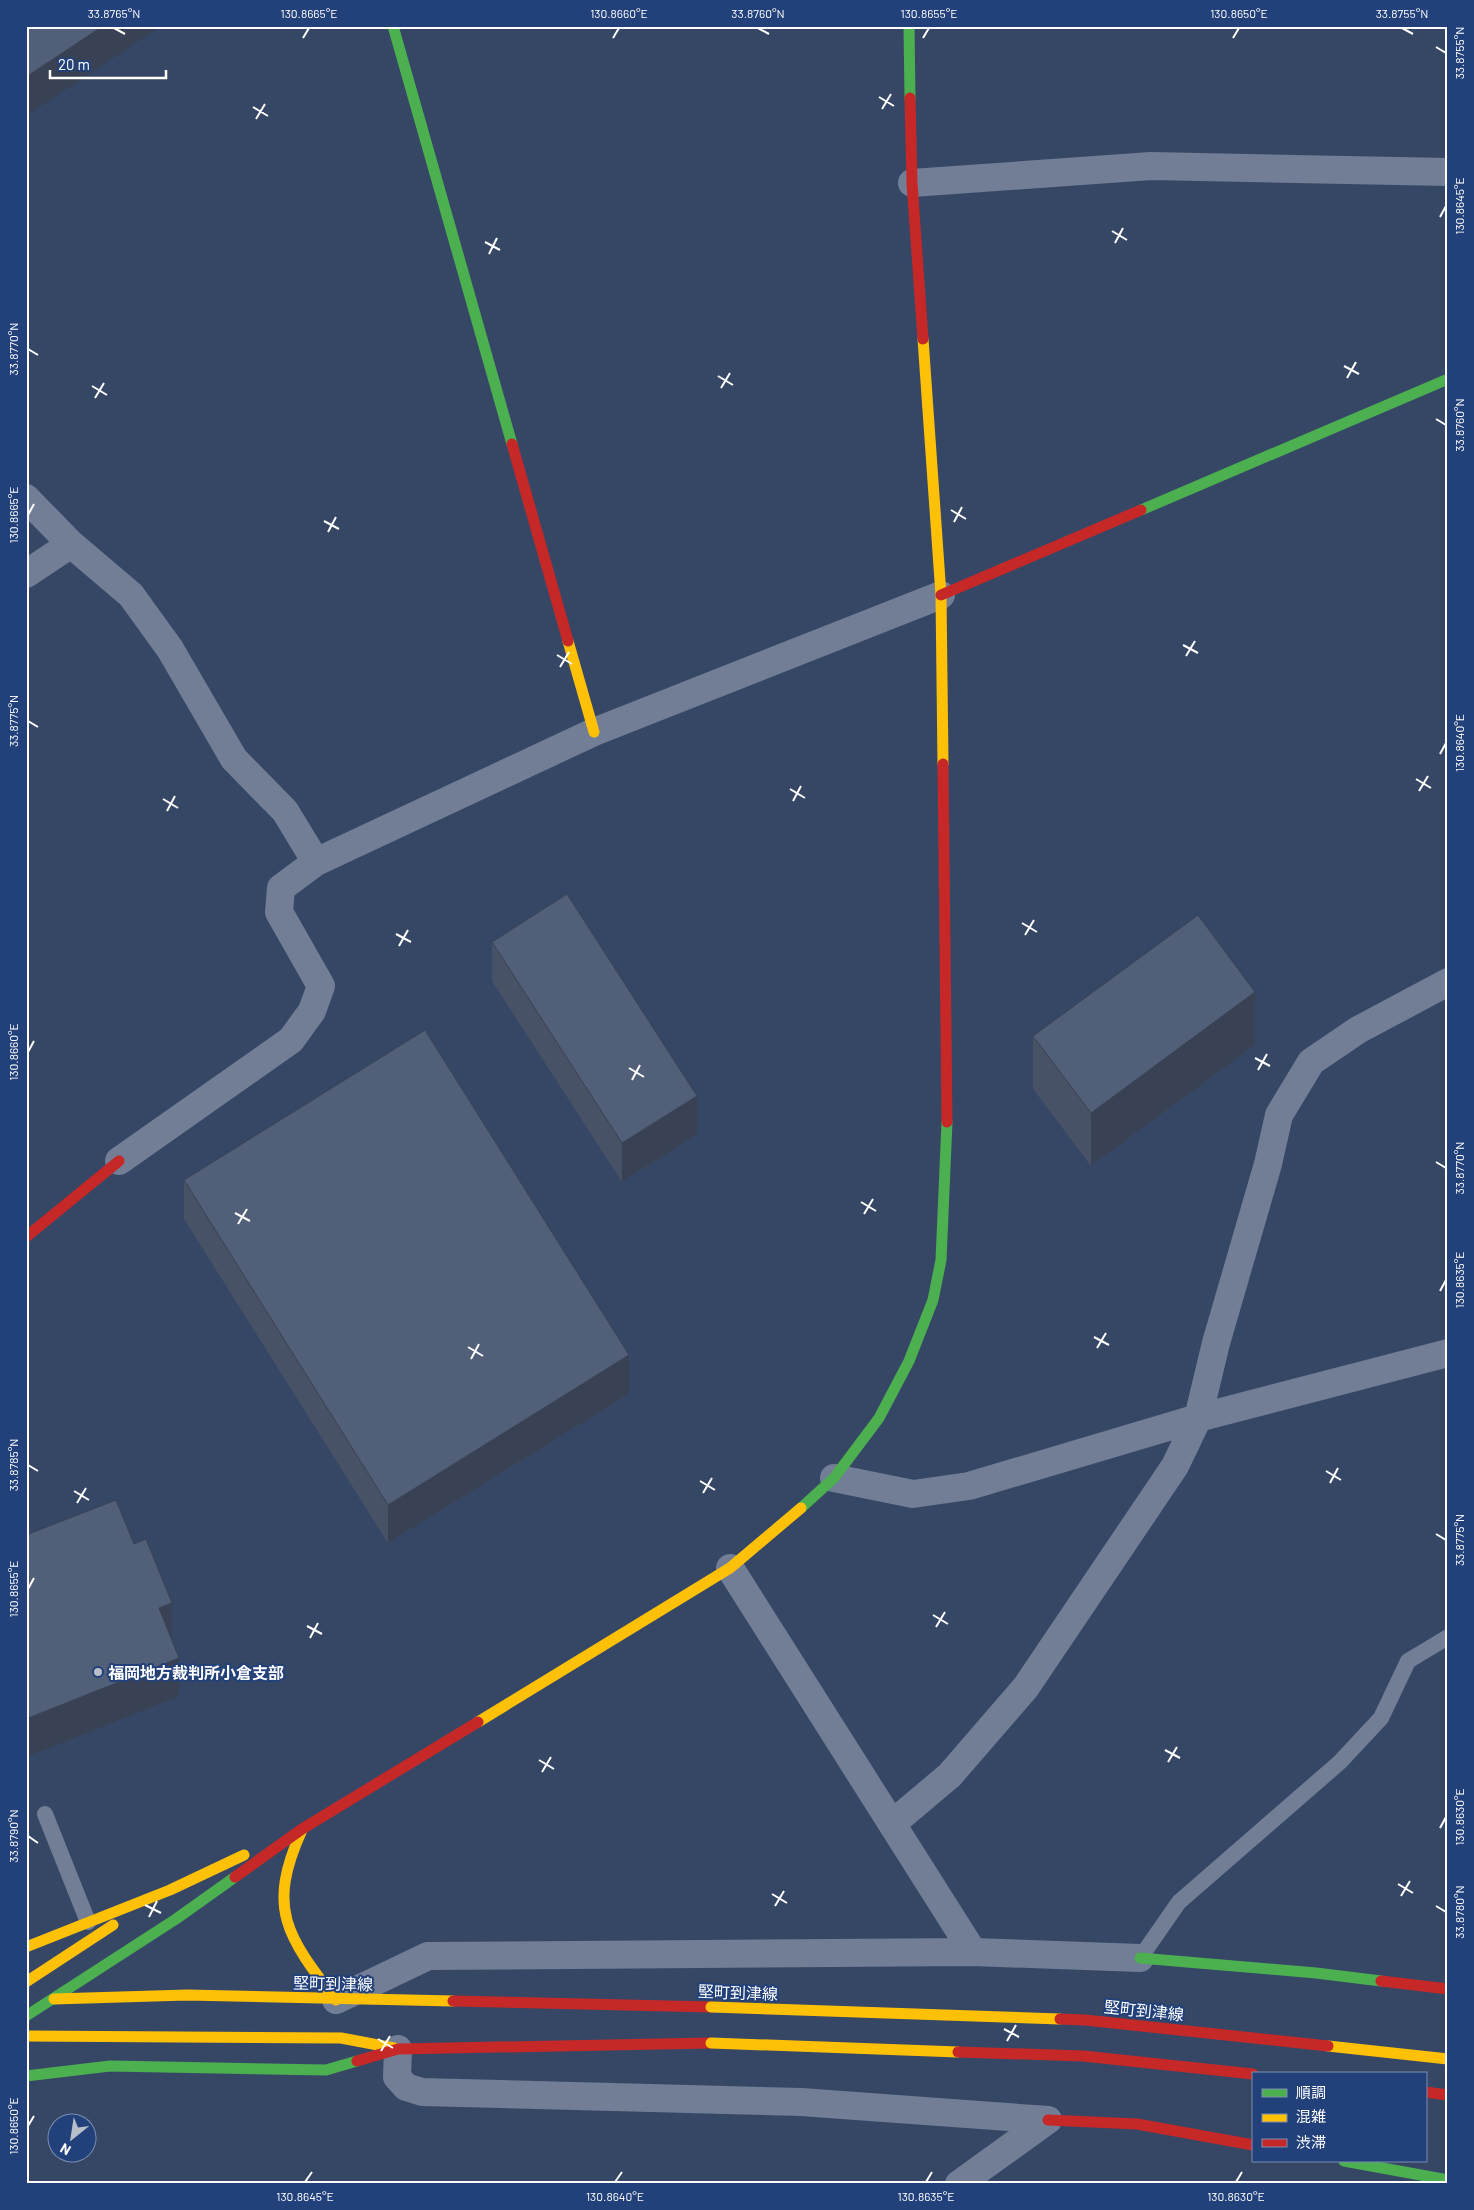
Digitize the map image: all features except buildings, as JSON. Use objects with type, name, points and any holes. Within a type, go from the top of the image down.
[{"type":"street","points":[[393,26],[594,732]]},
{"type":"street","points":[[26,2016],[56,2004],[302,1829],[730,1568],[787,1522],[834,1478],[879,1418],[909,1361],[933,1300],[941,1260],[948,1144],[941,595],[912,183],[908,26]]},
{"type":"street","points":[[912,183],[1151,166],[1448,172]]},
{"type":"street","points":[[26,1237],[119,1162],[291,1040],[312,1011],[321,986],[279,912],[281,888],[316,862],[594,732],[941,595],[1448,379]]},
{"type":"street","points":[[26,498],[71,544],[131,595],[170,648],[234,758],[285,811],[316,862]]},
{"type":"street","points":[[26,574],[71,544]]},
{"type":"street","points":[[892,1823],[950,1775],[1026,1687],[1175,1466],[1198,1418],[1216,1344],[1268,1164],[1279,1115],[1311,1062],[1358,1030],[1448,982]]},
{"type":"street","points":[[834,1478],[914,1494],[970,1486],[1198,1418],[1448,1353]]},
{"type":"street","points":[[730,1568],[973,1952]]},
{"type":"street","points":[[26,1947],[170,1890],[302,1829]]},
{"type":"street","points":[[302,1829],[290,1853],[285,1870],[282,1900],[285,1916],[293,1939],[309,1965],[336,2000],[428,1956],[973,1952],[1140,1958],[1316,1973],[1448,1989]]},
{"type":"street","points":[[26,1982],[170,1890]]},
{"type":"street","points":[[56,2004],[52,1984],[53,1974],[60,1960]]},
{"type":"street","name":"堅町到津線","points":[[26,2006],[56,2004],[94,1997],[187,1995],[336,2000],[711,2007],[1086,2020],[1448,2059]]},
{"type":"street","points":[[26,2000],[56,2004]]},
{"type":"street","points":[[75,2024],[101,2035]]},
{"type":"street","points":[[26,2036],[341,2038],[398,2049],[711,2043],[1083,2056],[1252,2074]]},
{"type":"street","points":[[26,2076],[110,2066],[193,2066],[326,2070],[398,2049]]},
{"type":"street","points":[[398,2049],[397,2077],[406,2087],[422,2092],[801,2102],[1048,2120],[1137,2124],[1252,2145]]},
{"type":"street","points":[[1426,2092],[1448,2095]]},
{"type":"street","points":[[959,2184],[1048,2120]]},
{"type":"street","points":[[1349,2162],[1448,2180]]},
{"type":"lane","points":[[1140,1958],[1179,1902],[1340,1762],[1381,1718],[1408,1661],[1448,1637]]},
{"type":"lane","points":[[45,1814],[88,1922]]},
{"type":"traffic: fast","points":[[393,26],[512,444]]},
{"type":"traffic: fast","points":[[909,26],[910,98]]},
{"type":"traffic: fast","points":[[1141,510],[1448,379]]},
{"type":"traffic: fast","points":[[801,1508],[834,1478],[879,1418],[909,1361],[933,1300],[941,1260],[947,1122]]},
{"type":"traffic: fast","points":[[26,2016],[176,1919],[235,1877]]},
{"type":"traffic: fast","points":[[1140,1958],[1316,1973],[1381,1981]]},
{"type":"traffic: fast","points":[[26,2076],[110,2066],[326,2070],[357,2061]]},
{"type":"traffic: fast","points":[[1349,2162],[1448,2180]]},
{"type":"traffic: slow","points":[[923,339],[941,595],[943,764]]},
{"type":"traffic: slow","points":[[568,641],[594,732]]},
{"type":"traffic: slow","points":[[478,1722],[730,1568],[801,1508]]},
{"type":"traffic: slow","points":[[302,1830],[291,1857],[285,1881],[284,1902],[287,1921],[294,1939],[305,1958],[336,2000]]},
{"type":"traffic: slow","points":[[26,1947],[170,1890],[244,1855]]},
{"type":"traffic: slow","points":[[26,1982],[113,1925]]},
{"type":"traffic: slow","points":[[54,1999],[187,1995],[453,2001]]},
{"type":"traffic: slow","points":[[711,2007],[1060,2019]]},
{"type":"traffic: slow","points":[[26,2036],[341,2038],[394,2048]]},
{"type":"traffic: slow","points":[[711,2043],[958,2052]]},
{"type":"traffic: slow","points":[[1328,2046],[1448,2059]]},
{"type":"traffic: jam","points":[[910,98],[912,183],[923,339]]},
{"type":"traffic: jam","points":[[512,444],[568,641]]},
{"type":"traffic: jam","points":[[941,595],[1141,510]]},
{"type":"traffic: jam","points":[[943,764],[947,1122]]},
{"type":"traffic: jam","points":[[26,1237],[119,1161]]},
{"type":"traffic: jam","points":[[235,1877],[302,1829],[478,1722]]},
{"type":"traffic: jam","points":[[1381,1981],[1448,1989]]},
{"type":"traffic: jam","points":[[453,2001],[711,2007]]},
{"type":"traffic: jam","points":[[1060,2019],[1085,2020],[1328,2046]]},
{"type":"traffic: jam","points":[[357,2061],[398,2049],[711,2043]]},
{"type":"traffic: jam","points":[[958,2052],[1083,2056],[1252,2074]]},
{"type":"traffic: jam","points":[[1426,2092],[1448,2095]]},
{"type":"traffic: jam","points":[[1048,2120],[1137,2124],[1252,2145]]},
{"type":"place","name":"福岡地方裁判所小倉支部","points":[[98,1672]]}]
